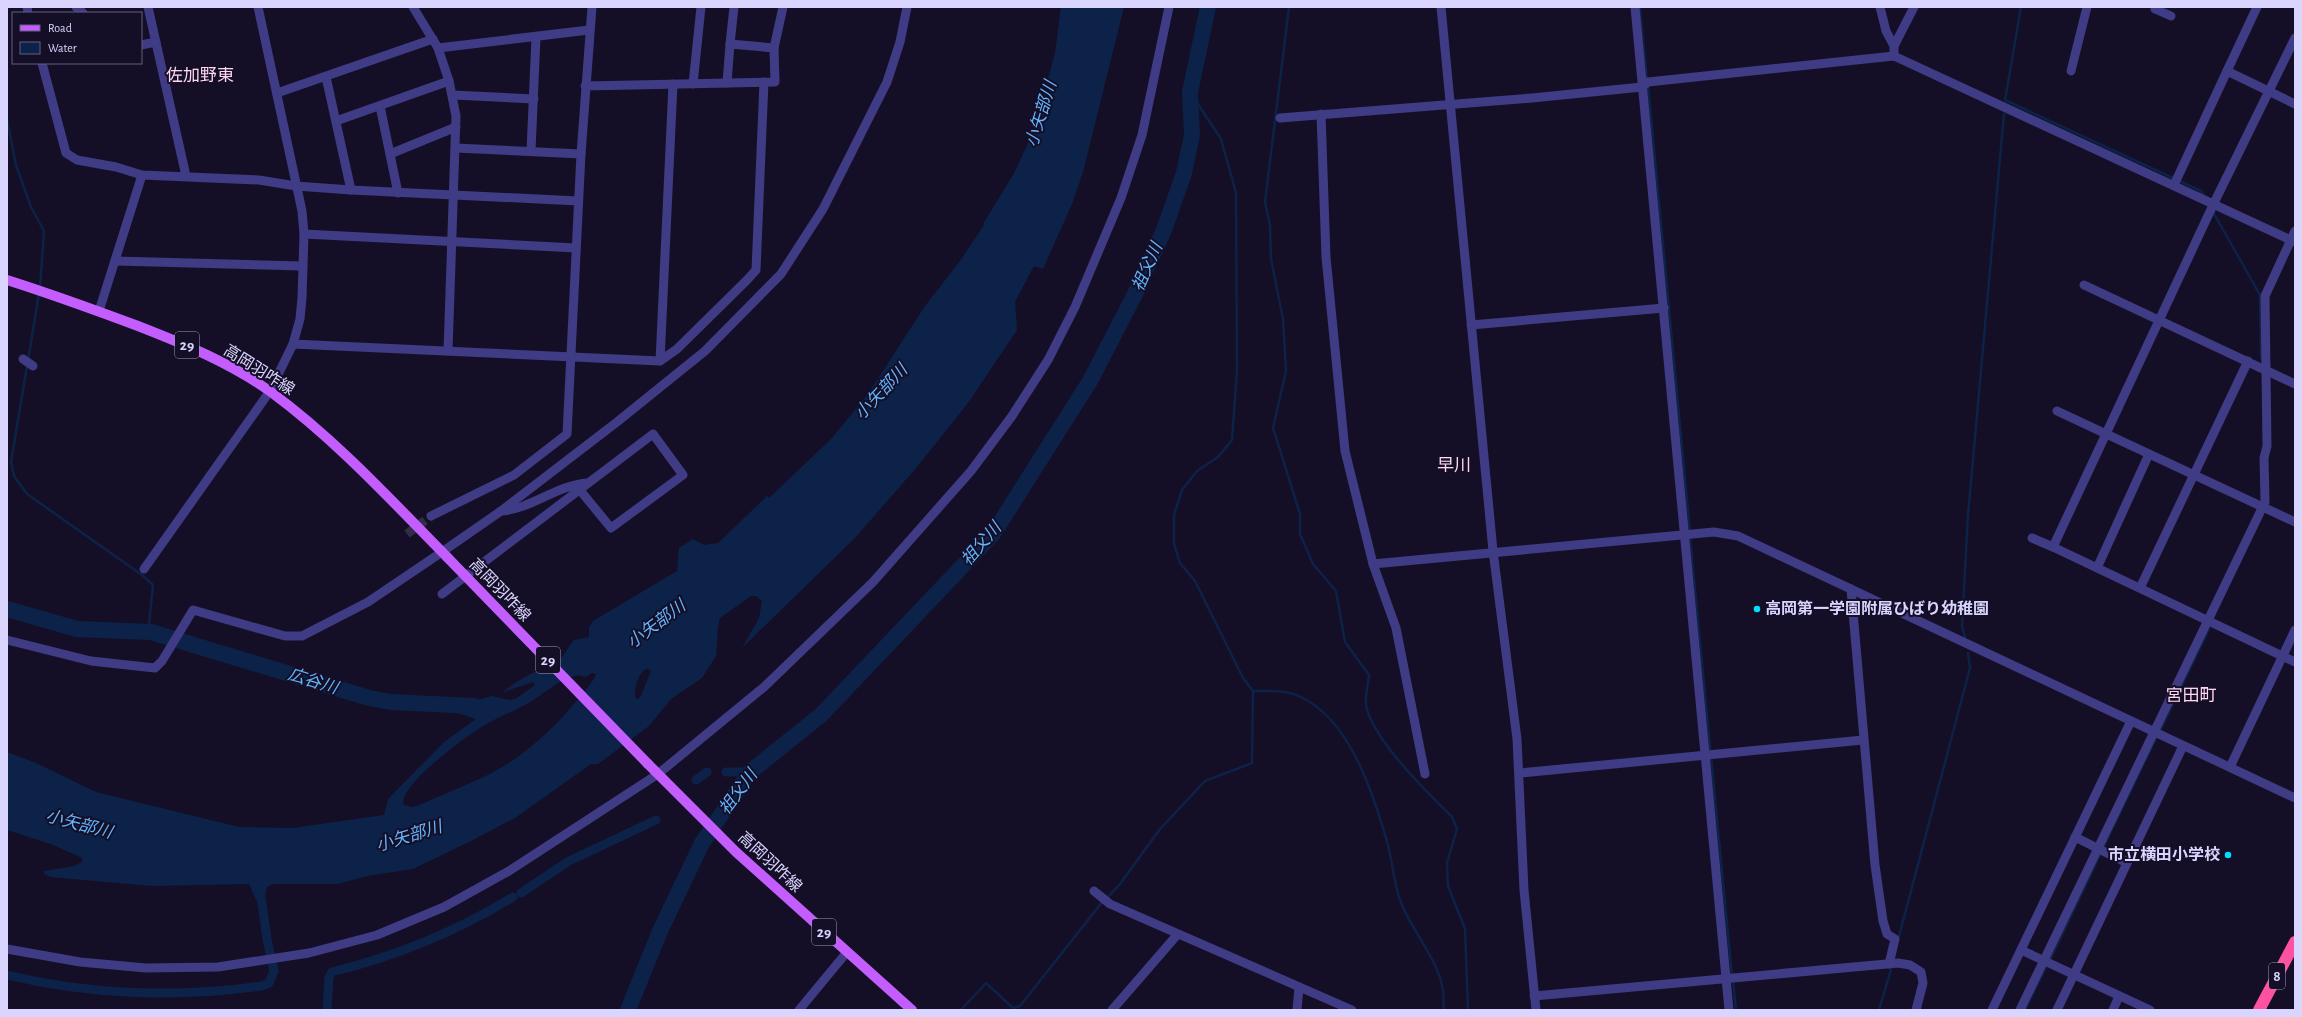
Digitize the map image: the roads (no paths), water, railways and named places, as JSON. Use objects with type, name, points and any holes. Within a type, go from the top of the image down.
[{"type":"highway","name":"8","points":[[2259,1010],[2295,942]]},
{"type":"main road","name":"高岡羽咋線","points":[[7,280],[99,311],[186,345],[235,370],[270,391],[345,452],[648,764],[736,852],[912,1010]]},
{"type":"street","points":[[148,7],[186,176]]},
{"type":"street","points":[[144,569],[270,391],[293,344],[300,319],[304,234],[296,186],[258,7]]},
{"type":"street","points":[[414,7],[438,48],[449,80],[456,127],[448,351]]},
{"type":"street","points":[[431,516],[514,475],[567,434],[578,201],[589,30],[592,7]]},
{"type":"street","points":[[693,84],[701,7]]},
{"type":"street","points":[[727,83],[734,7]]},
{"type":"street","points":[[585,86],[775,82],[774,48],[783,7]]},
{"type":"street","points":[[7,640],[91,661],[122,666],[155,668],[162,661],[193,610],[284,636],[302,636],[368,602],[445,555],[617,422],[705,351],[781,274],[823,209],[887,82],[900,42],[907,7]]},
{"type":"street","points":[[7,949],[80,962],[146,968],[218,967],[309,953],[377,935],[444,907],[509,872],[658,774],[764,687],[873,582],[971,471],[1012,416],[1048,360],[1075,307],[1118,205],[1142,135],[1169,7]]},
{"type":"street","points":[[1441,7],[1493,551],[1520,773],[1524,890],[1536,1010]]},
{"type":"street","points":[[1635,7],[1645,85],[1664,308],[1689,534],[1731,978],[1729,1010]]},
{"type":"street","points":[[1880,7],[1886,31],[1894,46]]},
{"type":"street","points":[[1894,56],[1894,46],[1914,7]]},
{"type":"street","points":[[2071,71],[2087,7]]},
{"type":"street","points":[[2174,185],[2257,7]]},
{"type":"street","points":[[2154,8],[2171,16]]},
{"type":"street","points":[[438,48],[589,30]]},
{"type":"street","points":[[530,151],[534,99],[536,37]]},
{"type":"street","points":[[2053,547],[2105,433],[2214,203],[2270,92],[2295,38]]},
{"type":"street","points":[[277,93],[432,40]]},
{"type":"street","points":[[142,45],[156,42]]},
{"type":"street","points":[[730,44],[774,48]]},
{"type":"street","points":[[1280,118],[1645,85],[1660,81],[1894,56],[2174,185],[2294,238],[2265,296],[2267,446],[2264,458],[2265,502],[2206,620],[2020,1010]]},
{"type":"street","points":[[42,64],[66,153],[77,160],[116,167],[142,175],[259,180],[296,186],[398,193],[578,201]]},
{"type":"street","points":[[2227,72],[2295,104]]},
{"type":"street","points":[[326,76],[351,190]]},
{"type":"street","points":[[336,121],[449,80]]},
{"type":"street","points":[[293,344],[660,361],[677,350],[756,270],[764,82]]},
{"type":"street","points":[[660,361],[674,84]]},
{"type":"street","points":[[452,95],[534,99]]},
{"type":"street","points":[[380,106],[398,193]]},
{"type":"street","points":[[1321,114],[1327,264],[1345,451],[1373,564],[1396,628],[1425,774]]},
{"type":"street","points":[[390,154],[456,127]]},
{"type":"street","points":[[455,148],[581,154]]},
{"type":"street","points":[[99,311],[142,175]]},
{"type":"street","points":[[304,234],[576,248]]},
{"type":"street","points":[[115,261],[303,266]]},
{"type":"street","points":[[2084,285],[2295,384]]},
{"type":"street","points":[[1471,325],[1664,308]]},
{"type":"street","points":[[23,359],[33,366]]},
{"type":"street","points":[[2140,588],[2192,474],[2248,361]]},
{"type":"street","points":[[2057,411],[2295,522]]},
{"type":"street","points":[[442,594],[579,489],[653,434],[683,475],[611,528],[579,489]]},
{"type":"street","points":[[2097,568],[2149,454]]},
{"type":"street","points":[[501,511],[514,510],[572,484],[588,483]]},
{"type":"street","points":[[1373,564],[1493,551],[1714,532],[1738,536],[2295,798]]},
{"type":"street","points":[[2032,538],[2295,662]]},
{"type":"street","points":[[1850,589],[1863,740],[1883,921],[1887,934],[1894,939],[1893,963]]},
{"type":"street","points":[[2230,767],[2295,630]]},
{"type":"street","points":[[1992,1010],[2131,721]]},
{"type":"street","points":[[1520,773],[1863,740]]},
{"type":"street","points":[[2057,1010],[2183,746]]},
{"type":"street","points":[[2075,837],[2128,863]]},
{"type":"street","points":[[1094,891],[1110,904],[1177,935],[1352,1010]]},
{"type":"street","points":[[1112,1010],[1177,935]]},
{"type":"street","points":[[2021,950],[2150,1010]]},
{"type":"street","points":[[803,1009],[847,952]]},
{"type":"street","points":[[1534,996],[1893,963],[1910,965],[1921,972],[1923,983],[1916,1010]]},
{"type":"street","points":[[1296,1010],[1299,987]]},
{"type":"street","points":[[2113,1010],[2119,996]]},
{"type":"water","name":"小矢部川","points":[[1061,7],[1124,7],[1083,172],[1072,204],[1043,269],[1034,266],[1015,302],[1017,330],[968,403],[917,467],[854,539],[742,648],[759,618],[762,601],[756,596],[751,596],[720,618],[716,656],[702,678],[671,699],[649,726],[598,764],[591,764],[515,818],[413,869],[367,876],[338,884],[273,884],[267,887],[263,901],[257,902],[249,884],[152,886],[50,877],[44,874],[44,871],[74,866],[82,862],[82,858],[51,844],[7,830],[7,752],[36,763],[96,792],[239,827],[292,828],[384,815],[388,799],[444,742],[476,719],[452,711],[453,698],[478,700],[491,696],[510,700],[517,698],[535,685],[533,682],[504,692],[520,680],[561,657],[574,640],[589,637],[589,627],[593,621],[677,571],[679,548],[693,539],[704,545],[718,543],[767,496],[769,498],[832,438],[868,394],[925,306],[960,261],[984,225],[983,224],[1013,175],[1026,148],[1041,105],[1055,53]],"holes":[[[646,669],[651,670],[640,698],[636,699],[635,691],[637,682],[643,671]],[[592,673],[596,674],[594,679],[569,710],[550,730],[519,756],[497,770],[422,804],[412,807],[404,805],[404,797],[411,786],[422,774],[449,750],[475,731],[530,702],[563,680],[576,675],[586,677]]]},
{"type":"waterway","name":"祖父川","points":[[628,1010],[660,931],[702,843],[750,772],[821,715],[993,534],[1090,381],[1135,294],[1164,230],[1184,173],[1192,135],[1190,92],[1208,7]]},
{"type":"waterway","points":[[1289,7],[1265,202],[1270,225],[1271,259],[1283,319],[1286,371],[1273,428],[1300,514],[1300,534],[1313,564],[1336,591],[1345,642],[1369,675],[1366,705],[1370,719],[1402,765],[1452,817],[1457,829],[1447,863],[1448,886],[1465,929],[1468,1010]]},
{"type":"waterway","points":[[1640,7],[1647,80]]},
{"type":"waterway","points":[[2021,7],[2005,100],[2201,191],[2205,197]]},
{"type":"waterway","points":[[1648,85],[1690,532]]},
{"type":"waterway","points":[[1107,898],[1120,884],[1160,829],[1205,781],[1252,763],[1253,691],[1243,678],[1195,581],[1180,563],[1174,544],[1174,515],[1182,490],[1197,471],[1218,457],[1232,440],[1237,370],[1236,193],[1221,139],[1190,92]]},
{"type":"waterway","points":[[1965,637],[1962,626],[1968,515],[2004,114]]},
{"type":"waterway","points":[[7,119],[16,165],[31,207],[44,231],[40,288]]},
{"type":"waterway","points":[[2213,212],[2260,295],[2261,358]]},
{"type":"waterway","points":[[28,361],[39,293]]},
{"type":"waterway","points":[[27,366],[11,462],[14,476],[27,494],[142,575],[153,585],[149,624],[151,632]]},
{"type":"waterway","points":[[1690,537],[1732,976]]},
{"type":"waterway","name":"広谷川","points":[[7,609],[77,629],[151,632],[369,698],[391,702],[474,706]]},
{"type":"waterway","points":[[2160,731],[2209,629]]},
{"type":"waterway","points":[[1898,940],[1970,668],[1968,653]]},
{"type":"waterway","points":[[1253,691],[1284,692],[1301,697],[1318,708],[1333,722],[1345,739],[1366,778],[1374,799],[1388,845],[1399,897],[1405,912],[1435,965],[1443,994],[1443,1010]]},
{"type":"waterway","points":[[2103,848],[2157,736]]},
{"type":"waterway","points":[[696,780],[707,772]]},
{"type":"waterway","points":[[726,772],[750,772]]},
{"type":"waterway","points":[[521,893],[569,861],[656,820]]},
{"type":"waterway","points":[[2050,960],[2101,853]]},
{"type":"waterway","points":[[7,975],[70,987],[134,992],[198,992],[262,986],[269,983],[274,971],[267,939],[260,889]]},
{"type":"waterway","points":[[327,1010],[329,977],[332,972],[356,966],[426,942],[492,910],[513,897]]},
{"type":"waterway","points":[[961,1010],[986,983],[1013,1008],[1020,1006],[1103,901]]},
{"type":"waterway","points":[[2025,1010],[2047,965]]},
{"type":"waterway","points":[[1879,1010],[1892,966]]},
{"type":"waterway","points":[[1733,981],[1736,1010]]},
{"type":"tunnel","points":[[407,534],[431,516]]},
{"type":"place","name":"高岡第一学園附属ひばり幼稚園","points":[[1757,609]]},
{"type":"place","name":"市立横田小学校","points":[[2228,855]]},
{"type":"district","name":"佐加野東","points":[[200,75]]},
{"type":"district","name":"早川","points":[[1454,465]]},
{"type":"district","name":"宮田町","points":[[2191,695]]}]
